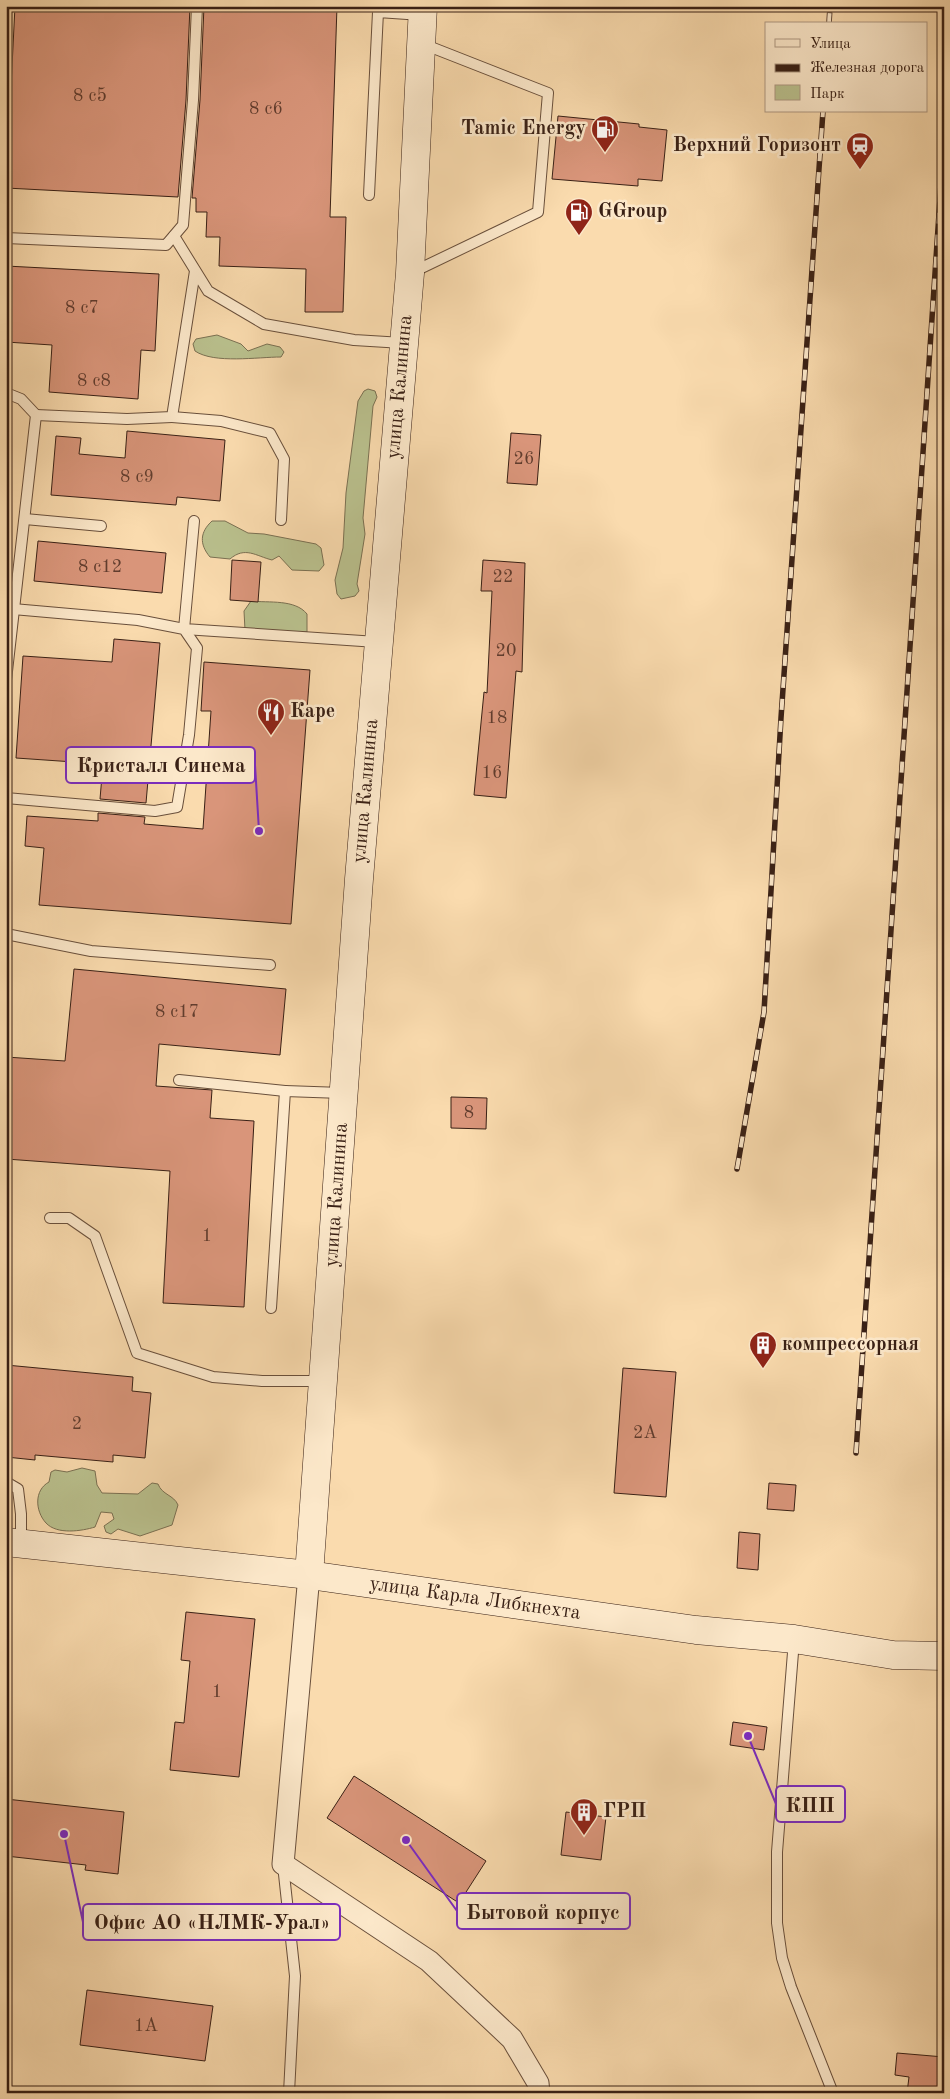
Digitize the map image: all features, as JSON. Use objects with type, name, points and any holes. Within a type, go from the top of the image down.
[{"type":"street","name":"улица Калинина","points":[[309,1575],[378,642],[410,273],[423,11]]},
{"type":"street","name":"улица Карла Либкнехта","points":[[13,1543],[309,1575],[696,1630],[794,1639],[893,1655],[944,1656]]},
{"type":"street","points":[[309,1575],[283,1864],[429,1961],[512,2038],[538,2083],[539,2093]]},
{"type":"lane","points":[[6,238],[166,245],[174,236],[183,225],[193,100],[197,6]]},
{"type":"lane","points":[[369,194],[378,12],[423,11]]},
{"type":"lane","points":[[410,273],[538,212],[548,93],[421,43]]},
{"type":"lane","points":[[174,236],[208,291],[264,324],[354,340],[404,343]]},
{"type":"lane","points":[[172,417],[195,271]]},
{"type":"lane","points":[[6,393],[21,399],[36,415],[127,419],[172,417],[221,421],[270,433],[284,459],[281,520]]},
{"type":"lane","points":[[6,680],[36,415]]},
{"type":"lane","points":[[25,519],[101,526]]},
{"type":"lane","points":[[6,798],[155,811],[178,807],[189,735],[197,648],[184,629],[194,521]]},
{"type":"lane","points":[[13,609],[138,620],[184,629],[378,642]]},
{"type":"lane","points":[[6,934],[91,951],[270,965]]},
{"type":"lane","points":[[180,1080],[285,1091],[344,1093]]},
{"type":"lane","points":[[271,1308],[285,1091]]},
{"type":"lane","points":[[50,1218],[69,1218],[96,1236],[137,1353],[212,1377],[262,1381],[323,1381]]},
{"type":"lane","points":[[6,1482],[18,1488],[21,1514],[13,1543]]},
{"type":"lane","points":[[794,1639],[777,1852],[777,1923],[782,1958],[791,1987],[833,2093]]},
{"type":"lane","points":[[283,1864],[295,1976],[289,2093]]},
{"type":"green space","points":[[217,335],[241,344],[248,351],[267,344],[280,347],[284,352],[281,357],[224,359],[203,355],[195,351],[193,344],[196,339]]},
{"type":"green space","points":[[368,389],[375,391],[377,397],[373,406],[363,518],[365,534],[357,584],[359,591],[355,596],[341,599],[337,594],[335,580],[343,548],[346,493],[358,401],[364,391]]},
{"type":"green space","points":[[212,521],[225,521],[248,533],[264,534],[316,544],[321,548],[324,565],[319,571],[292,570],[279,556],[272,560],[251,553],[241,553],[230,559],[210,557],[206,552],[202,538],[205,529]]},
{"type":"green space","points":[[251,601],[289,604],[302,609],[307,614],[307,632],[245,630],[244,611]]},
{"type":"green space","points":[[82,1468],[95,1471],[97,1485],[102,1493],[138,1494],[152,1483],[158,1484],[162,1491],[174,1499],[178,1505],[172,1525],[140,1536],[118,1529],[111,1534],[106,1532],[104,1526],[114,1519],[112,1513],[101,1512],[95,1527],[63,1531],[51,1527],[42,1518],[38,1507],[41,1490],[49,1482],[51,1472],[55,1470],[67,1472]]},
{"type":"building","points":[[15,6],[190,6],[186,100],[178,197],[6,188]]},
{"type":"building","points":[[204,6],[337,6],[330,217],[346,217],[343,312],[305,312],[306,269],[219,266],[220,237],[206,237],[207,212],[196,212],[196,198],[192,198],[200,100]]},
{"type":"building","points":[[558,116],[639,124],[639,127],[667,130],[662,181],[638,179],[638,186],[552,179]]},
{"type":"building","points":[[6,266],[159,274],[155,351],[141,350],[138,399],[49,392],[52,345],[6,342]]},
{"type":"building","points":[[127,431],[225,440],[220,501],[177,497],[176,505],[51,495],[56,436],[81,438],[79,454],[125,458]]},
{"type":"building","points":[[511,433],[541,435],[537,485],[507,483]]},
{"type":"building","points":[[38,541],[166,553],[162,593],[34,581]]},
{"type":"building","points":[[232,560],[261,562],[258,602],[230,600]]},
{"type":"building","points":[[483,560],[525,563],[522,672],[516,671],[506,798],[474,795],[484,692],[487,693],[492,591],[481,591]]},
{"type":"building","points":[[114,639],[160,643],[146,803],[100,799],[103,764],[16,758],[23,656],[112,662]]},
{"type":"building","points":[[204,662],[310,670],[291,924],[39,905],[44,848],[25,846],[27,816],[98,821],[98,813],[145,817],[144,824],[203,829],[211,711],[201,711]]},
{"type":"building","points":[[74,969],[286,989],[280,1055],[159,1044],[156,1086],[212,1090],[210,1118],[254,1121],[244,1307],[163,1303],[170,1171],[6,1159],[6,1057],[65,1061]]},
{"type":"building","points":[[451,1097],[487,1098],[486,1129],[451,1128]]},
{"type":"building","points":[[6,1365],[133,1377],[132,1391],[151,1393],[145,1458],[113,1455],[113,1462],[35,1455],[35,1460],[6,1457]]},
{"type":"building","points":[[623,1368],[676,1372],[666,1497],[614,1493]]},
{"type":"building","points":[[769,1483],[796,1485],[794,1511],[767,1509]]},
{"type":"building","points":[[739,1532],[760,1534],[758,1570],[737,1568]]},
{"type":"building","points":[[186,1612],[255,1619],[239,1777],[170,1770],[175,1722],[184,1723],[190,1661],[181,1660]]},
{"type":"building","points":[[733,1722],[767,1727],[764,1750],[730,1745]]},
{"type":"building","points":[[354,1776],[486,1861],[459,1903],[327,1818]]},
{"type":"building","points":[[6,1799],[124,1812],[118,1874],[85,1870],[86,1865],[6,1856]]},
{"type":"building","name":"ГРП","points":[[566,1812],[606,1817],[601,1860],[561,1855]]},
{"type":"building","points":[[87,1990],[213,2006],[205,2061],[80,2045]]},
{"type":"building","points":[[897,2053],[944,2057],[944,2093],[907,2093],[909,2077],[895,2075]]},
{"type":"railway","points":[[829,22],[830,6]]},
{"type":"railway","points":[[737,1169],[764,1012],[781,718],[823,112]]},
{"type":"railway","points":[[856,1453],[944,139]]},
{"type":"place","name":"Tamic Energy","points":[[605,153]]},
{"type":"place","name":"Верхний Горизонт","points":[[860,170]]},
{"type":"place","name":"GGroup","points":[[579,236]]},
{"type":"place","name":"Каре","points":[[271,736]]},
{"type":"place","name":"Кристалл Синема","points":[[259,831]]},
{"type":"place","name":"компрессорная","points":[[763,1369]]},
{"type":"place","name":"КПП","points":[[748,1736]]},
{"type":"place","name":"Офис АО «НЛМК-Урал»","points":[[64,1834]]},
{"type":"place","name":"ГРП","points":[[584,1836]]},
{"type":"place","name":"Бытовой корпус","points":[[406,1840]]}]
